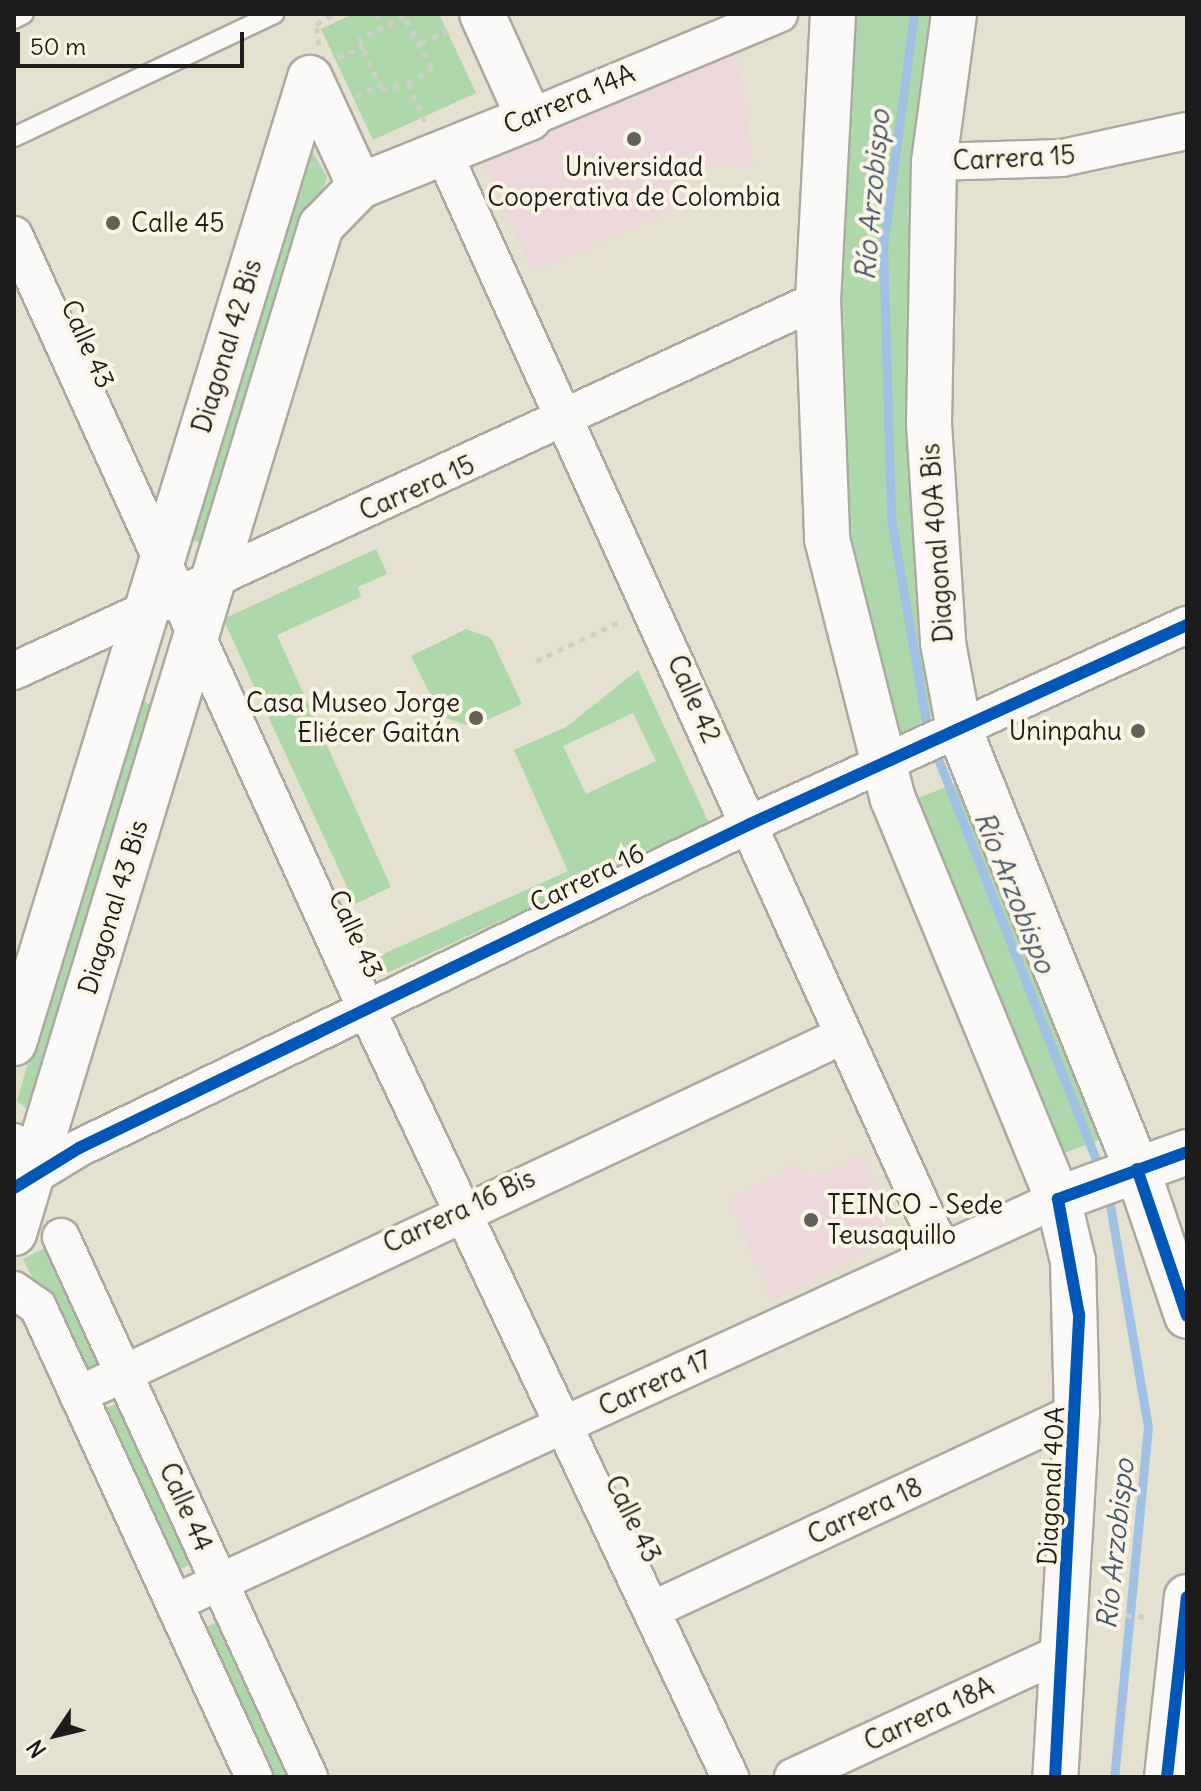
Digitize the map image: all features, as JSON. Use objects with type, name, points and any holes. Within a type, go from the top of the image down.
[{"type":"street","name":"Carrera 14A","points":[[360,186],[431,133],[529,118],[779,14]]},
{"type":"street","points":[[833,14],[818,300],[827,539],[886,762],[1065,1197]]},
{"type":"street","name":"Diagonal 40A Bis","points":[[954,14],[934,162],[928,504],[954,732],[1132,1171],[1187,1316]]},
{"type":"street","points":[[466,27],[529,118]]},
{"type":"street","points":[[326,73],[360,186]]},
{"type":"street","name":"Diagonal 42 Bis","points":[[178,596],[326,73]]},
{"type":"street","name":"Carrera 15","points":[[934,162],[1062,158],[1187,131]]},
{"type":"street","name":"Calle 42","points":[[431,133],[568,419],[942,1251]]},
{"type":"street","name":"Diagonal 42 Bis","points":[[178,596],[321,226],[360,186]]},
{"type":"street","name":"Calle 43","points":[[14,235],[366,1008],[730,1777]]},
{"type":"street","name":"Carrera 15","points":[[14,671],[568,419],[818,300]]},
{"type":"street","points":[[14,1043],[178,596]]},
{"type":"street","name":"Diagonal 43 Bis","points":[[14,1233],[20,1169],[178,596]]},
{"type":"street","name":"Carrera 16","points":[[20,1169],[750,824],[1187,625]]},
{"type":"street","name":"Carrera 16 Bis","points":[[78,1395],[462,1209],[844,1035]]},
{"type":"street","name":"Carrera 17","points":[[174,1603],[942,1251],[1065,1197],[1187,1152]]},
{"type":"street","name":"Diagonal 40A","points":[[1055,1777],[1077,1412],[1079,1315],[1065,1197]]},
{"type":"street","name":"Calle 44","points":[[61,1237],[309,1777]]},
{"type":"street","name":"Calle 44","points":[[14,1290],[38,1307],[254,1777]]},
{"type":"street","name":"Carrera 18","points":[[652,1610],[1077,1412]]},
{"type":"street","points":[[1167,1777],[1180,1612]]},
{"type":"street","name":"Carrera 18A","points":[[793,1777],[1064,1652]]},
{"type":"lane","points":[[14,19],[24,14]]},
{"type":"lane","points":[[14,137],[274,14]]},
{"type":"path","points":[[326,73],[316,24],[333,14]]},
{"type":"path","points":[[376,14],[382,26]]},
{"type":"path","points":[[450,14],[466,27]]},
{"type":"path","points":[[407,16],[432,71],[389,93],[380,85],[360,35],[382,26],[407,16]]},
{"type":"path","points":[[421,43],[466,27]]},
{"type":"path","points":[[326,73],[363,47]]},
{"type":"path","points":[[326,73],[380,85]]},
{"type":"path","points":[[408,83],[431,133]]},
{"type":"path","points":[[536,661],[629,617]]},
{"type":"path","points":[[1091,1613],[1180,1612]]},
{"type":"shaded area","name":"Universidad Cooperativa de Colombia","points":[[735,41],[753,166],[703,163],[692,201],[533,271],[480,158]]},
{"type":"shaded area","name":"TEINCO - Sede Teusaquillo","points":[[863,1154],[892,1238],[772,1300],[729,1201],[796,1165],[811,1179]]},
{"type":"green space","points":[[353,14],[439,14],[476,93],[373,140],[321,29]]},
{"type":"green space","points":[[842,14],[937,14],[909,445],[916,572],[938,713],[892,739],[841,557],[831,402]]},
{"type":"green space","points":[[305,138],[327,177],[211,546],[185,538]]},
{"type":"green space","points":[[376,549],[387,574],[358,587],[361,597],[277,635],[391,887],[355,904],[223,619]]},
{"type":"green space","points":[[466,629],[491,638],[522,704],[472,727],[441,716],[411,656]]},
{"type":"green space","points":[[638,670],[710,825],[387,973],[379,956],[568,871],[514,750],[566,727]],"holes":[[[633,713],[656,761],[586,794],[563,746]]]},
{"type":"green space","points":[[133,694],[158,710],[37,1117],[17,1101]]},
{"type":"green space","points":[[962,781],[1106,1137],[1054,1157],[910,801]]},
{"type":"green space","points":[[53,1244],[113,1365],[83,1380],[23,1259]]},
{"type":"green space","points":[[123,1400],[198,1561],[168,1575],[93,1415]]},
{"type":"green space","points":[[222,1620],[295,1777],[265,1777],[197,1631]]},
{"type":"waterway","name":"Río Arzobispo","points":[[914,14],[883,245],[891,519],[928,733]]},
{"type":"waterway","name":"Río Arzobispo","points":[[933,746],[1101,1172]]},
{"type":"waterway","name":"Río Arzobispo","points":[[1108,1193],[1148,1426],[1114,1777]]},
{"type":"cycle path","points":[[14,1188],[79,1148],[750,824],[1187,625]]},
{"type":"cycle path","points":[[1055,1777],[1079,1315],[1058,1199],[1187,1152]]},
{"type":"cycle path","points":[[1137,1169],[1187,1316]]},
{"type":"cycle path","points":[[1167,1777],[1187,1597]]},
{"type":"place","name":"Universidad Cooperativa de Colombia","points":[[634,139]]},
{"type":"place","name":"Calle 45","points":[[113,223]]},
{"type":"place","name":"Casa Museo Jorge Eliécer Gaitán","points":[[476,718]]},
{"type":"place","name":"Uninpahu","points":[[1138,731]]},
{"type":"place","name":"TEINCO - Sede Teusaquillo","points":[[811,1220]]}]
